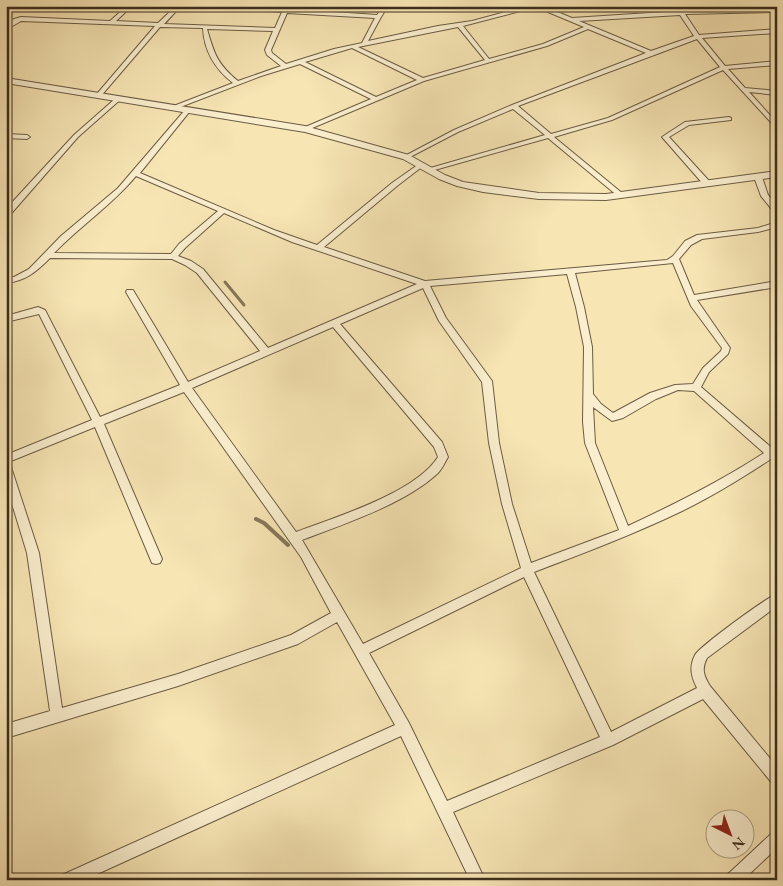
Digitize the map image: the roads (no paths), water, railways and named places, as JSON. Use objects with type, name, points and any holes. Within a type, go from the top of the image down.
[{"type":"street","points":[[112,22],[130,6]]},
{"type":"street","points":[[98,96],[159,25],[180,6]]},
{"type":"street","points":[[212,6],[286,8],[378,17]]},
{"type":"street","points":[[364,44],[386,6]]},
{"type":"street","points":[[173,108],[284,66],[352,46],[459,25],[537,6],[651,53]]},
{"type":"street","points":[[284,66],[269,54],[268,50],[286,8]]},
{"type":"street","points":[[570,20],[681,13],[777,10]]},
{"type":"street","points":[[681,13],[696,37],[777,127]]},
{"type":"street","points":[[6,28],[16,20],[21,19],[112,22],[205,29],[276,30]]},
{"type":"street","points":[[459,25],[488,61]]},
{"type":"street","points":[[305,129],[422,80],[545,45],[588,27]]},
{"type":"street","points":[[205,29],[208,45],[218,68],[237,83]]},
{"type":"street","points":[[406,158],[456,131],[514,106],[696,37],[777,31]]},
{"type":"street","points":[[352,46],[422,80]]},
{"type":"street","points":[[299,61],[376,99]]},
{"type":"street","points":[[318,248],[425,168],[610,119],[723,68],[777,62]]},
{"type":"street","points":[[6,80],[305,129],[359,142],[406,158],[460,184],[508,192],[574,198],[618,195],[777,174]]},
{"type":"street","points":[[745,90],[777,92]]},
{"type":"street","points":[[6,214],[76,136],[118,99]]},
{"type":"street","points":[[514,106],[618,195]]},
{"type":"street","points":[[6,280],[25,276],[46,254],[121,190],[137,174],[187,111]]},
{"type":"street","points":[[707,183],[665,137],[687,123],[729,119]]},
{"type":"street","points":[[6,136],[27,137]]},
{"type":"street","points":[[137,174],[177,189],[285,238],[424,284],[442,319],[486,381],[494,443],[507,504],[528,570],[608,740]]},
{"type":"street","points":[[758,177],[765,196],[777,210]]},
{"type":"street","points":[[173,257],[182,246],[222,211]]},
{"type":"street","points":[[6,459],[186,387],[424,284],[668,262],[676,259],[685,244],[699,237],[740,233],[777,224]]},
{"type":"street","points":[[46,254],[173,257],[188,263],[200,271],[266,352]]},
{"type":"street","points":[[676,259],[692,298],[708,325],[726,348],[725,352],[703,374],[696,388]]},
{"type":"street","points":[[570,271],[588,347],[588,422],[590,443],[625,532]]},
{"type":"street","points":[[692,298],[777,284]]},
{"type":"street","points":[[130,292],[186,387],[294,538],[322,582],[339,616],[404,728],[478,880]]},
{"type":"street","points":[[6,319],[38,310],[42,312],[98,422],[156,559]]},
{"type":"street","points":[[294,538],[403,492],[438,468],[443,457],[438,445],[334,322]]},
{"type":"street","points":[[361,651],[528,570],[625,532],[680,507],[775,454],[696,388],[678,387],[653,396],[620,415],[612,417],[598,408],[589,396]]},
{"type":"street","points":[[6,467],[33,553],[57,715]]},
{"type":"street","points":[[777,599],[703,654],[696,664],[697,676],[705,691],[777,778]]},
{"type":"street","points":[[6,731],[178,680],[294,640],[339,616]]},
{"type":"street","points":[[444,810],[608,740],[705,691]]},
{"type":"street","points":[[67,880],[404,728]]},
{"type":"street","points":[[732,880],[777,838]]},
{"type":"waterway","points":[[165,24],[173,14]]},
{"type":"waterway","points":[[225,282],[244,305]]},
{"type":"waterway","points":[[256,519],[264,523],[288,545]]}]
